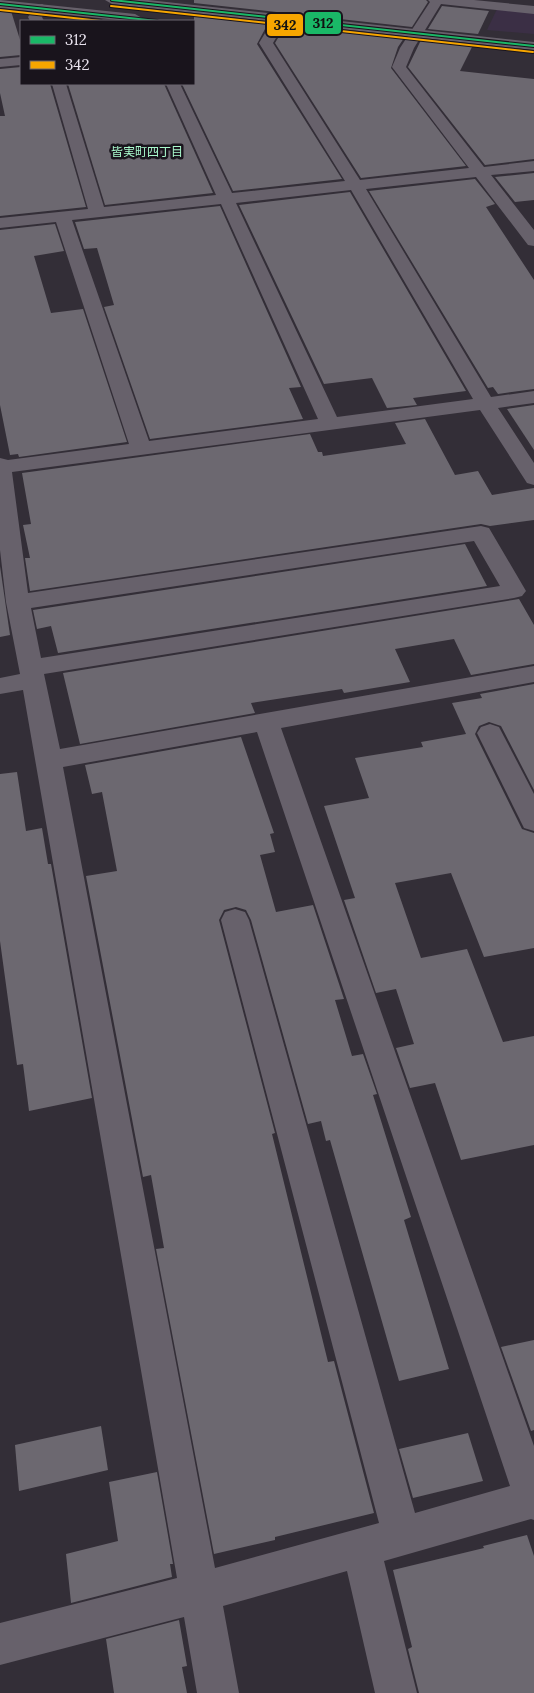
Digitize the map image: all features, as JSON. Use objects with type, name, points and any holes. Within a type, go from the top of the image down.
[{"type":"street","points":[[112,0],[136,1],[534,46]]},
{"type":"street","points":[[534,10],[436,0],[407,48],[399,67],[534,241]]},
{"type":"street","points":[[0,4],[153,20]]},
{"type":"street","points":[[36,20],[35,17],[42,8]]},
{"type":"street","points":[[195,25],[534,62]]},
{"type":"street","points":[[272,33],[266,43],[355,184],[486,404],[534,479]]},
{"type":"street","points":[[0,63],[20,61]]},
{"type":"street","points":[[59,85],[97,212]]},
{"type":"street","points":[[172,85],[330,423]]},
{"type":"street","points":[[0,224],[225,198],[534,166]]},
{"type":"street","points":[[63,217],[141,448]]},
{"type":"street","points":[[218,1693],[49,760],[18,602],[0,466],[534,397]]},
{"type":"street","points":[[0,686],[32,674],[514,591],[481,533],[18,602]]},
{"type":"street","points":[[49,760],[534,674]]},
{"type":"street","points":[[0,1644],[201,1592],[534,1500],[266,722]]},
{"type":"street","points":[[490,733],[534,821]]},
{"type":"street","points":[[235,920],[402,1536]]},
{"type":"street","points":[[361,1547],[396,1693]]},
{"type":"shaded area","points":[[497,9],[534,12],[534,34],[487,30]]},
{"type":"building","points":[[194,0],[426,0],[428,2],[412,27],[194,3]]},
{"type":"building","points":[[442,6],[489,11],[478,34],[428,29]]},
{"type":"building","points":[[0,10],[11,11],[20,40],[20,55],[0,57]]},
{"type":"building","points":[[194,15],[404,38],[398,47],[391,68],[466,166],[361,178],[275,43],[281,33],[272,27],[265,29],[257,44],[342,179],[233,191],[182,85],[195,85]]},
{"type":"building","points":[[421,40],[473,45],[460,71],[534,79],[534,159],[485,165],[408,67]]},
{"type":"building","points":[[20,67],[20,85],[50,85],[86,207],[0,216],[0,116],[5,116],[0,93],[0,69]]},
{"type":"building","points":[[68,85],[164,85],[213,193],[105,205]]},
{"type":"building","points":[[534,173],[534,200],[515,202],[495,177]]},
{"type":"building","points":[[475,179],[495,204],[486,207],[534,280],[534,389],[498,394],[493,387],[488,388],[369,191]]},
{"type":"building","points":[[350,192],[466,391],[413,398],[417,405],[387,408],[372,378],[324,384],[239,205]]},
{"type":"building","points":[[220,206],[301,387],[289,388],[303,419],[150,439],[104,307],[114,305],[97,248],[84,249],[75,222]]},
{"type":"building","points":[[55,224],[64,251],[34,256],[51,313],[83,309],[127,442],[19,457],[18,454],[10,455],[0,405],[0,230]]},
{"type":"building","points":[[534,405],[534,450],[507,409]]},
{"type":"building","points":[[425,419],[455,475],[478,471],[492,495],[534,488],[534,520],[490,526],[481,524],[30,591],[25,558],[30,558],[23,525],[31,524],[22,473],[310,434],[318,452],[322,452],[323,456],[406,444],[395,423]]},
{"type":"building","points":[[465,544],[487,586],[58,653],[51,626],[37,629],[33,610]]},
{"type":"building","points":[[0,566],[10,635],[0,637]]},
{"type":"building","points":[[519,599],[534,625],[534,664],[471,675],[454,639],[395,649],[410,682],[344,693],[342,689],[251,703],[255,713],[80,744],[63,673]]},
{"type":"building","points":[[534,684],[534,790],[501,726],[489,722],[479,726],[475,734],[522,829],[534,833],[534,948],[484,957],[451,873],[395,883],[421,958],[467,949],[503,1042],[534,1036],[534,1145],[461,1160],[435,1083],[410,1088],[396,1048],[414,1044],[396,989],[376,993],[344,900],[355,898],[324,806],[369,798],[355,758],[423,747],[421,742],[466,734],[452,703],[482,698],[480,694]]},
{"type":"building","points":[[241,737],[274,833],[270,834],[275,852],[260,855],[276,912],[313,905],[344,999],[335,1000],[352,1056],[363,1054],[377,1094],[373,1095],[411,1217],[404,1220],[449,1369],[399,1381],[330,1140],[326,1141],[321,1121],[308,1124],[251,920],[246,910],[236,907],[224,910],[219,920],[275,1133],[272,1134],[328,1362],[334,1361],[374,1513],[275,1537],[275,1540],[214,1554],[156,1249],[164,1248],[151,1175],[143,1177],[86,876],[117,871],[102,792],[92,794],[85,765]]},
{"type":"building","points":[[17,772],[26,831],[42,828],[48,864],[51,864],[92,1098],[29,1111],[23,1064],[17,1065],[0,941],[0,774]]},
{"type":"building","points":[[534,1340],[534,1430],[531,1431],[501,1347]]},
{"type":"building","points":[[101,1426],[108,1470],[19,1491],[15,1445]]},
{"type":"building","points":[[468,1433],[483,1481],[413,1498],[399,1449]]},
{"type":"building","points":[[157,1472],[173,1564],[170,1564],[172,1577],[71,1603],[66,1554],[118,1541],[109,1482]]},
{"type":"building","points":[[527,1535],[534,1556],[534,1693],[419,1693],[408,1649],[412,1647],[393,1570],[484,1548],[483,1546]]},
{"type":"building","points":[[179,1620],[187,1666],[182,1667],[187,1693],[114,1693],[106,1639]]},
{"type":"transit line","name":"312","points":[[112,0],[534,46]]},
{"type":"transit line","name":"312","points":[[0,4],[148,20]]},
{"type":"transit line","name":"342","points":[[111,6],[533,52]]},
{"type":"transit line","name":"342","points":[[0,10],[92,20]]},
{"type":"district","name":"皆実町四丁目","points":[[147,151]]}]
